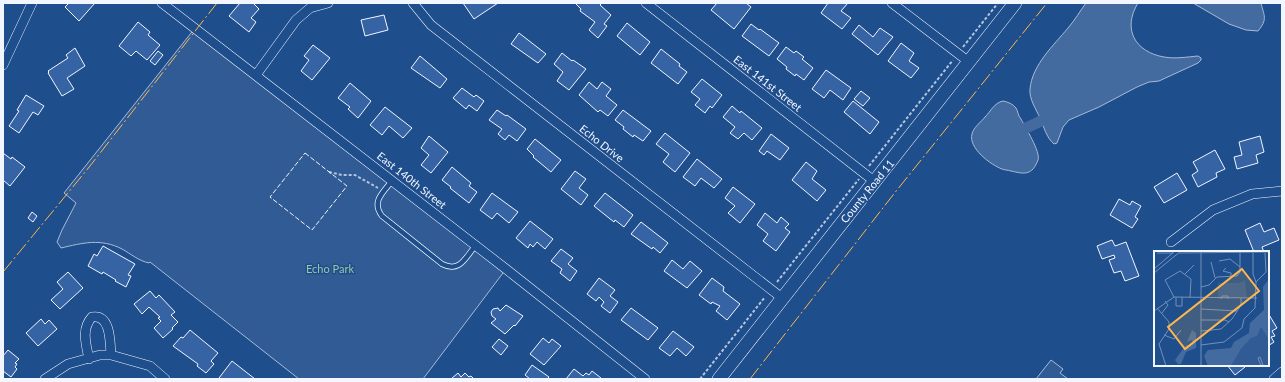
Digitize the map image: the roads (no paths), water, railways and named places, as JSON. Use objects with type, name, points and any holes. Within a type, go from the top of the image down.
[{"type":"street","points":[[3,65],[32,3]]},
{"type":"street","name":"East 140th Street","points":[[162,3],[476,245],[645,379]]},
{"type":"street","points":[[256,75],[296,20],[310,8],[328,3]]},
{"type":"street","name":"Echo Drive","points":[[413,3],[431,25],[782,298]]},
{"type":"street","name":"East 141st Street","points":[[646,3],[874,181]]},
{"type":"street","points":[[892,3],[969,62]]},
{"type":"street","name":"County Road 11","points":[[719,379],[1015,3]]},
{"type":"street","points":[[1171,242],[1212,210],[1252,194],[1282,191]]},
{"type":"street","points":[[89,359],[84,335],[88,322],[92,317],[97,316],[103,320],[108,330],[111,355]]},
{"type":"street","points":[[45,379],[68,364],[100,355],[111,355],[150,366],[166,379]]},
{"type":"street","points":[[1274,379],[1282,372]]},
{"type":"lane","points":[[392,181],[379,198],[377,210],[382,216],[442,264],[454,268],[459,265],[476,245]]},
{"type":"waterway","points":[[1026,128],[1041,121]]},
{"type":"park label","name":"Echo Park","points":[[330,268]]}]
